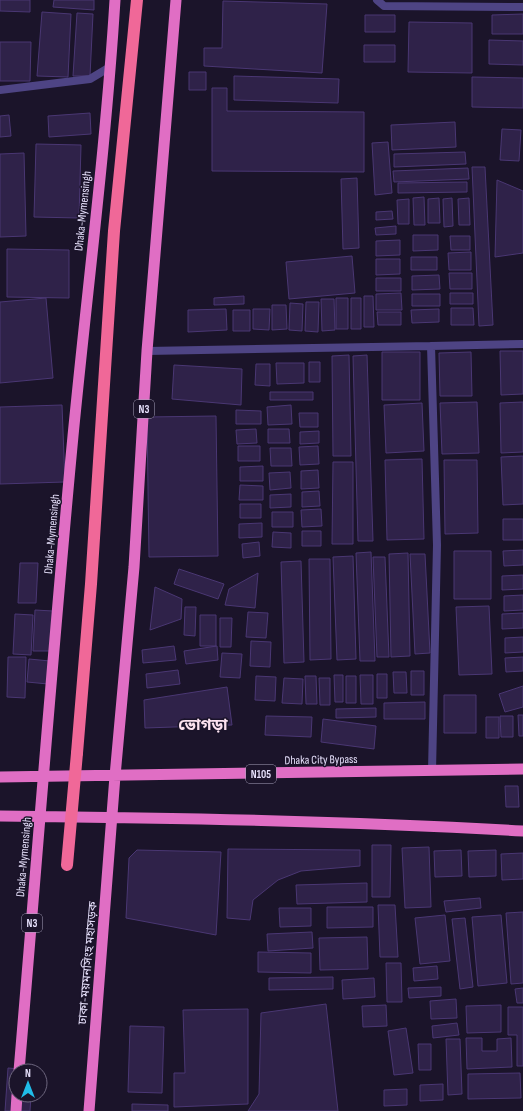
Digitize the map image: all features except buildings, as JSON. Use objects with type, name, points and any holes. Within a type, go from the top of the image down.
[{"type":"highway","name":"Dhaka-Mymensingh","points":[[20,1063],[73,437],[110,67],[114,0]]},
{"type":"highway","points":[[67,865],[91,584],[114,231],[137,0]]},
{"type":"highway","name":"N3","points":[[113,818],[134,567],[147,351],[176,0]]},
{"type":"highway","name":"Dhaka City Bypass","points":[[0,777],[523,769]]},
{"type":"highway","points":[[0,816],[430,826],[523,831]]},
{"type":"highway","name":"ঢাকা-ময়মনসিংহ মহাসড়ক","points":[[89,1111],[113,818]]},
{"type":"street","points":[[377,0],[384,6],[523,7]]},
{"type":"street","points":[[0,90],[90,79],[110,67]]},
{"type":"street","points":[[147,351],[523,344]]},
{"type":"street","points":[[431,346],[437,544],[432,771]]},
{"type":"district","name":"ভোগড়া","points":[[203,725]]}]
